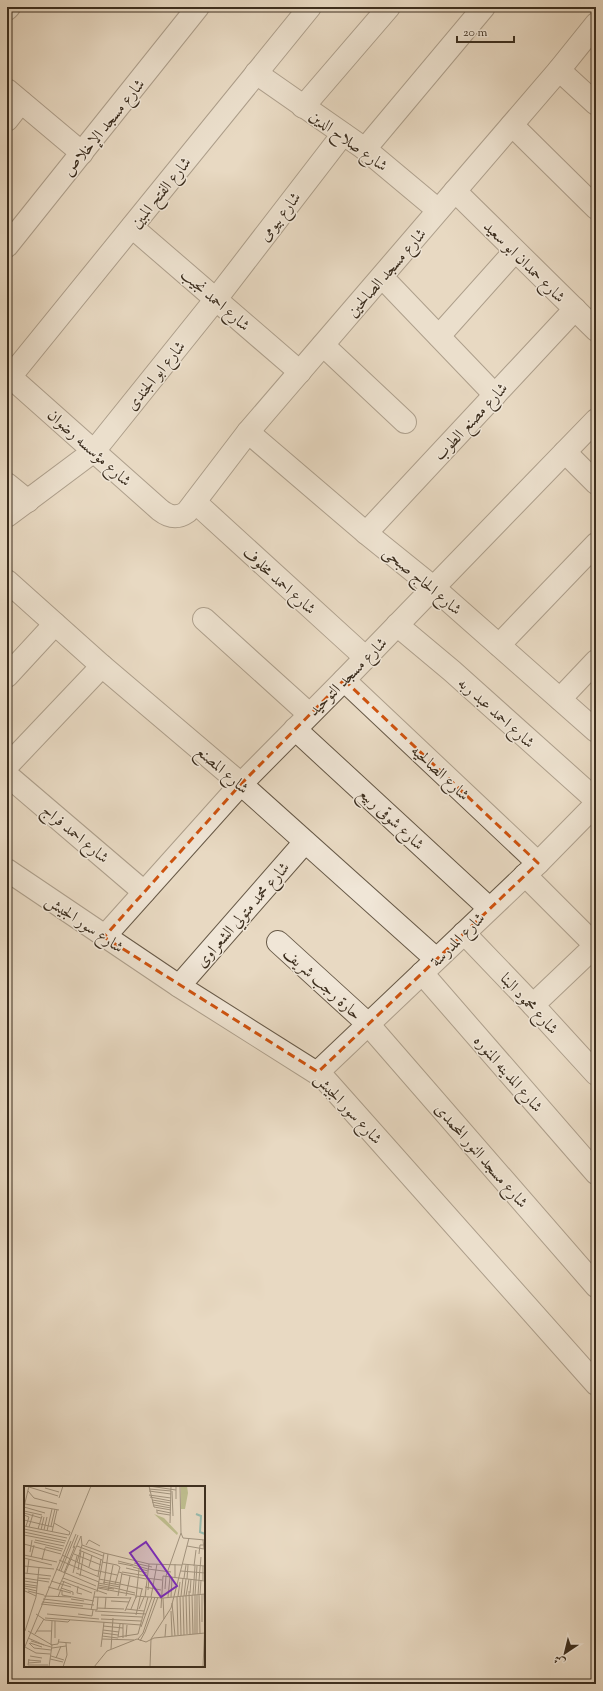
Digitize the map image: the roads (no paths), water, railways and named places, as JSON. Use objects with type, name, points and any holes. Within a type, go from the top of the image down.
[{"type":"street","name":"شارع مسجد الإخلاص","points":[[7,246],[198,7]]},
{"type":"street","name":"شارع الفتح المبين","points":[[9,375],[132,227],[310,7]]},
{"type":"street","points":[[303,107],[389,7]]},
{"type":"street","points":[[365,149],[484,7]]},
{"type":"street","name":"شارع مسجد الصالحين","points":[[174,517],[182,516],[187,512],[248,432],[559,70],[596,24]]},
{"type":"street","points":[[559,70],[596,104]]},
{"type":"street","name":"شارع صلاح الدين","points":[[256,73],[365,149],[438,210]]},
{"type":"street","points":[[7,120],[14,96],[82,153]]},
{"type":"street","points":[[512,125],[596,208]]},
{"type":"street","name":"شارع بيومى","points":[[216,299],[343,134]]},
{"type":"street","name":"شارع حمدان ابو سعيد","points":[[455,191],[596,330]]},
{"type":"street","name":"شارع احمد نجيب","points":[[132,227],[300,372]]},
{"type":"street","points":[[439,336],[515,250]]},
{"type":"street","points":[[382,277],[495,394]]},
{"type":"street","name":"شارع ابو الجندى","points":[[7,516],[94,451],[216,299]]},
{"type":"street","name":"شارع مصنع الطوب","points":[[366,533],[574,309]]},
{"type":"street","points":[[323,345],[405,422]]},
{"type":"street","name":"شارع مؤسسه رضوان","points":[[9,375],[160,510],[167,515],[174,517]]},
{"type":"street","name":"شارع مسجد التوحيد","points":[[104,937],[241,784],[366,658],[596,420]]},
{"type":"street","name":"شارع الحاج صبحى","points":[[248,432],[433,588],[596,730]]},
{"type":"street","points":[[565,452],[596,483]]},
{"type":"street","points":[[7,484],[28,501]]},
{"type":"street","name":"شارع احمد مخلوف","points":[[195,502],[366,658]]},
{"type":"street","points":[[499,645],[596,544]]},
{"type":"street","name":"شارع المصنع","points":[[8,582],[102,666],[241,784],[305,842],[429,966]]},
{"type":"street","name":"شارع شوقى ربيع","points":[[204,619],[302,722],[489,908]]},
{"type":"street","points":[[7,676],[55,624]]},
{"type":"street","name":"شارع احمد عبد ربه","points":[[397,625],[452,670],[595,807]]},
{"type":"street","points":[[560,699],[596,661]]},
{"type":"street","points":[[7,766],[102,666]]},
{"type":"street","name":"شارع الصالحيه","points":[[344,680],[531,869],[596,946]]},
{"type":"street","name":"شارع احمد فراج","points":[[7,775],[144,892]]},
{"type":"street","name":"شارع المدرسة","points":[[318,1072],[595,807]]},
{"type":"street","name":"شارع محمد متولي الشعراوى","points":[[179,986],[305,842]]},
{"type":"street","name":"شارع سور الجيش","points":[[7,870],[104,937],[179,986],[318,1072],[329,1082],[596,1384]]},
{"type":"street","name":"شارع محمود البنا","points":[[464,933],[596,1074]]},
{"type":"street","name":"حارة رجب شريف","points":[[278,942],[368,1024]]},
{"type":"street","points":[[533,1005],[596,946]]},
{"type":"street","name":"شارع المدينه المنوره","points":[[429,966],[596,1173]]},
{"type":"street","name":"شارع مسجد النور المحمدى","points":[[368,1024],[596,1286]]}]
